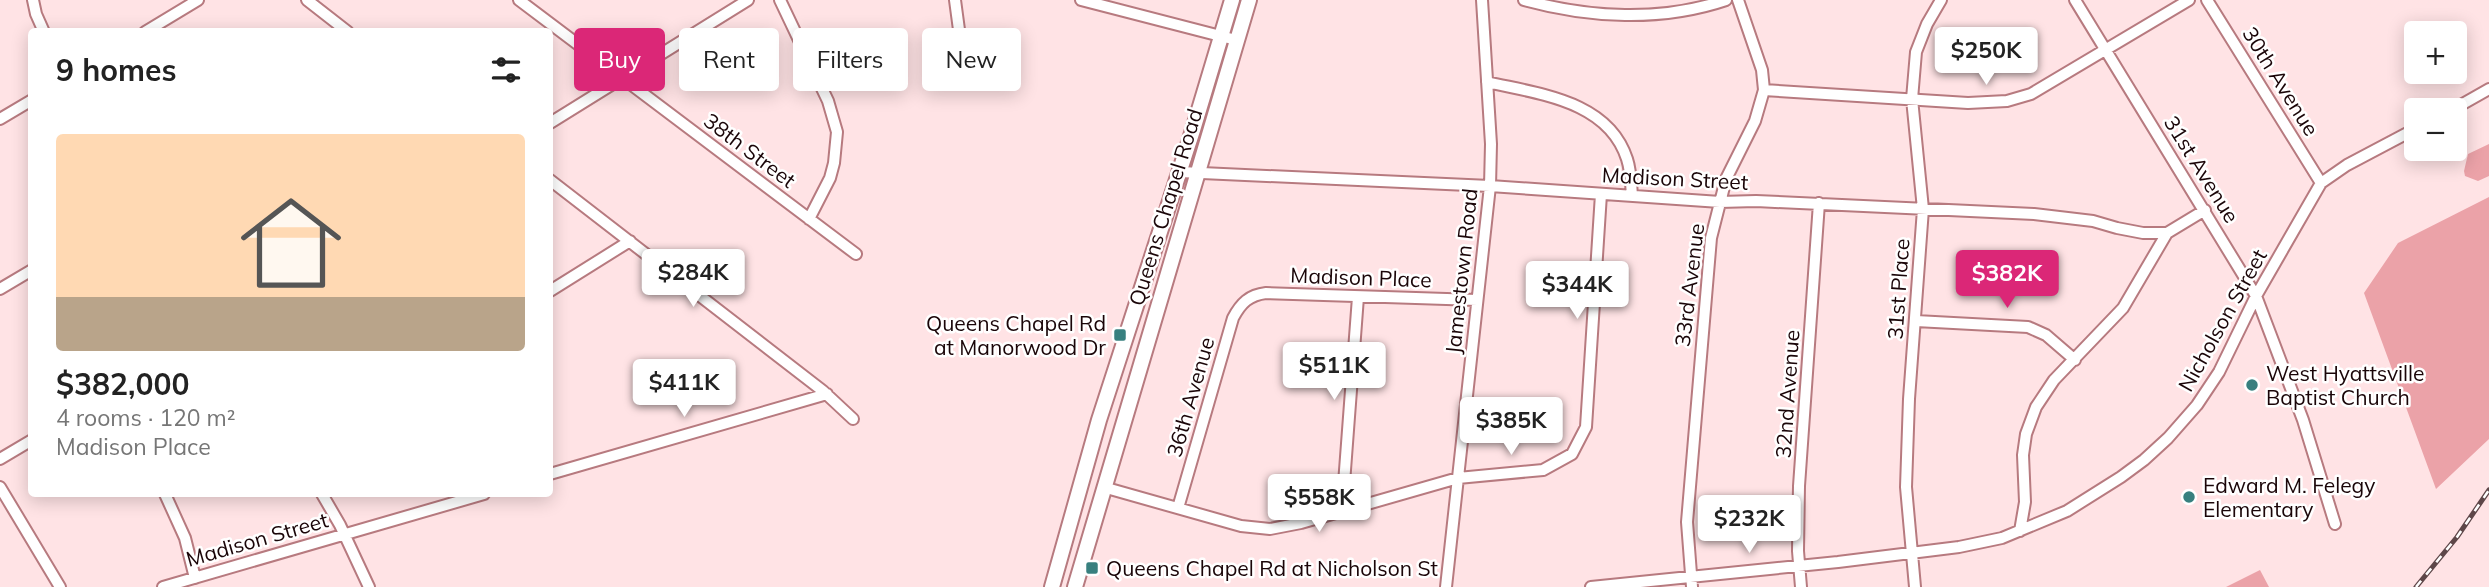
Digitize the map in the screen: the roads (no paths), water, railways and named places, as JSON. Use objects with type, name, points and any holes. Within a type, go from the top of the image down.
[{"type":"main road","name":"Queens Chapel Road","points":[[1075,587],[1198,172],[1228,38],[1232,0]]},
{"type":"main road","name":"Queens Chapel Road","points":[[1052,587],[1099,420],[1180,172],[1228,38],[1249,0]]},
{"type":"street","points":[[33,0],[42,28]]},
{"type":"street","points":[[152,28],[198,0]]},
{"type":"street","points":[[307,0],[343,28]]},
{"type":"street","name":"38th Street","points":[[519,0],[574,42]]},
{"type":"street","points":[[665,51],[748,0]]},
{"type":"street","points":[[780,0],[828,101],[837,132],[832,170],[809,219]]},
{"type":"street","points":[[956,0],[959,28]]},
{"type":"street","points":[[1081,0],[1228,38]]},
{"type":"street","name":"Jamestown Road","points":[[1446,587],[1490,186],[1491,142],[1482,0]]},
{"type":"street","points":[[1524,0],[1583,12],[1625,15],[1688,10],[1726,0]]},
{"type":"street","name":"33rd Avenue","points":[[1692,582],[1687,522],[1708,263],[1720,202],[1731,167],[1758,114],[1764,90],[1762,70],[1738,0]]},
{"type":"street","name":"31st Place","points":[[1915,587],[1906,487],[1909,399],[1923,209],[1912,99],[1916,52],[1927,24],[1941,0]]},
{"type":"street","name":"31st Avenue","points":[[2075,0],[2256,296],[2303,420],[2335,524]]},
{"type":"street","points":[[1764,90],[1968,103],[2018,99],[2044,88],[2189,0]]},
{"type":"street","name":"30th Avenue","points":[[2207,0],[2321,183]]},
{"type":"street","points":[[1487,82],[1558,99],[1598,117],[1614,133],[1625,153],[1630,170],[1632,196]]},
{"type":"street","points":[[2467,101],[2489,89]]},
{"type":"street","points":[[553,121],[601,91]]},
{"type":"street","name":"38th Street","points":[[639,91],[856,254]]},
{"type":"street","points":[[0,120],[28,102]]},
{"type":"street","name":"Nicholson Street","points":[[1591,587],[1692,582],[1980,543],[2046,521],[2129,471],[2168,438],[2197,405],[2219,372],[2256,296],[2321,183],[2347,165],[2404,135]]},
{"type":"street","name":"Madison Street","points":[[1180,172],[1490,186],[1720,202],[1819,203],[2034,214],[2093,221],[2143,233],[2167,233]]},
{"type":"street","points":[[553,182],[827,394],[853,419]]},
{"type":"street","points":[[1103,488],[1241,526],[1270,529],[1301,523],[1458,478],[1543,470],[1572,454],[1586,427],[1601,194]]},
{"type":"street","name":"32nd Avenue","points":[[1801,587],[1798,566],[1799,486],[1819,203]]},
{"type":"street","points":[[2020,531],[2025,502],[2023,455],[2031,418],[2049,387],[2123,308],[2167,233],[2205,210]]},
{"type":"street","points":[[553,289],[630,241]]},
{"type":"street","points":[[0,289],[28,272]]},
{"type":"street","name":"Madison Place","points":[[1244,301],[1254,295],[1266,293],[1477,300]]},
{"type":"street","points":[[1342,510],[1358,297]]},
{"type":"street","name":"36th Avenue","points":[[1178,508],[1233,318],[1244,301]]},
{"type":"street","points":[[1916,321],[2028,327],[2046,335],[2075,360]]},
{"type":"street","points":[[553,473],[827,394]]},
{"type":"street","points":[[0,459],[28,442]]},
{"type":"street","points":[[0,487],[60,587]]},
{"type":"street","points":[[166,497],[185,538],[195,578]]},
{"type":"street","points":[[324,497],[345,534],[369,587]]},
{"type":"street","name":"Madison Street","points":[[163,587],[474,497]]},
{"type":"railway","points":[[2416,587],[2457,537],[2489,490]]},
{"type":"place","name":"Queens Chapel Rd at Manorwood Dr","points":[[1120,335]]},
{"type":"place","name":"West Hyattsville Baptist Church","points":[[2252,385]]},
{"type":"place","name":"Edward M. Felegy Elementary","points":[[2189,497]]},
{"type":"place","name":"Queens Chapel Rd at Nicholson St","points":[[1092,568]]}]
